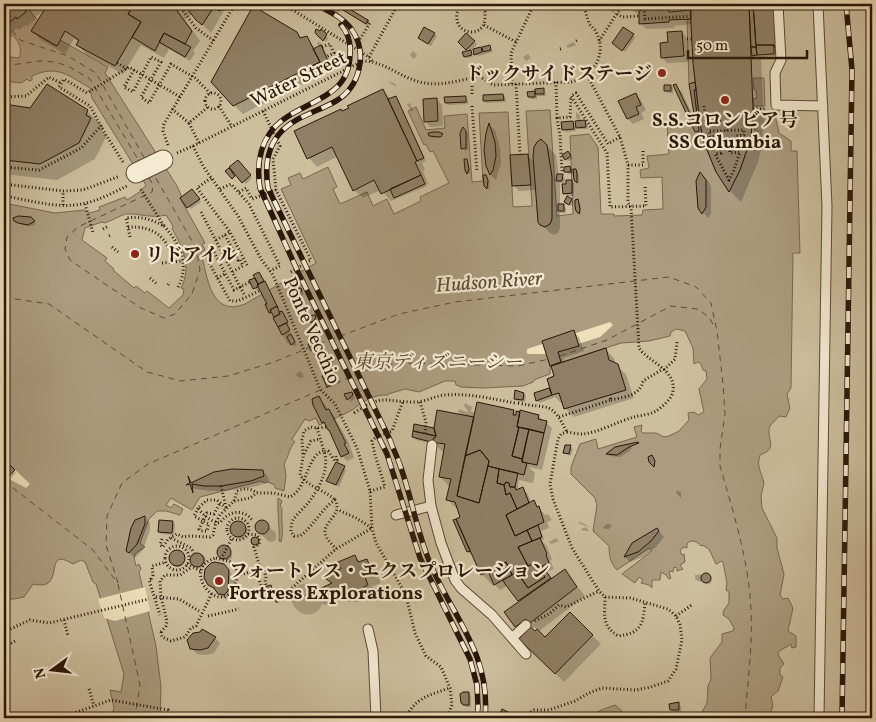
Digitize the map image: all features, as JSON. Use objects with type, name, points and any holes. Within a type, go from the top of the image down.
[{"type":"street","points":[[129,174],[170,156]]},
{"type":"lane","points":[[778,4],[781,60],[775,73],[776,106],[823,106]]},
{"type":"lane","points":[[818,4],[827,206],[820,718]]},
{"type":"lane","points":[[432,445],[428,480],[431,506],[440,543],[457,585],[492,615],[526,654]]},
{"type":"lane","points":[[396,515],[431,506]]},
{"type":"lane","points":[[512,638],[529,625]]},
{"type":"lane","points":[[368,629],[373,651],[376,718]]},
{"type":"path","points":[[170,156],[169,146],[163,131],[164,124],[236,4]]},
{"type":"path","points":[[283,4],[373,61]]},
{"type":"path","points":[[369,57],[398,4]]},
{"type":"path","points":[[449,4],[458,9]]},
{"type":"path","points":[[463,4],[460,5],[456,13],[457,23],[464,31],[472,32],[484,25],[485,12],[480,4]]},
{"type":"path","points":[[520,155],[511,53],[534,4]]},
{"type":"path","points":[[514,84],[571,82],[587,76],[600,55],[599,41],[596,32],[590,25],[583,4]]},
{"type":"path","points":[[599,41],[623,4]]},
{"type":"path","points":[[658,4],[658,7],[644,8],[645,19],[691,16]]},
{"type":"path","points":[[180,8],[196,28],[214,41]]},
{"type":"path","points":[[617,14],[622,17],[639,16]]},
{"type":"path","points":[[360,39],[370,23],[367,22]]},
{"type":"path","points":[[484,25],[516,42]]},
{"type":"path","points":[[687,39],[692,39]]},
{"type":"path","points":[[322,47],[330,44],[334,53],[326,57]]},
{"type":"path","points":[[4,64],[5,45]]},
{"type":"path","points":[[134,70],[124,87],[133,92],[151,57],[161,62],[140,97],[149,103],[171,64],[193,76],[211,94],[221,96],[219,106],[214,109],[208,107]]},
{"type":"path","name":"Water Street","points":[[170,156],[263,112],[363,61],[373,61],[414,80],[426,83],[438,83],[479,76],[493,85],[514,84]]},
{"type":"path","points":[[117,63],[126,68],[129,67],[180,97]]},
{"type":"path","points":[[4,97],[26,96],[49,77],[88,93],[126,68]]},
{"type":"path","points":[[522,718],[534,710],[549,710],[575,701],[588,693],[602,688],[636,690],[668,681],[676,669],[682,640],[676,616],[668,609],[630,598],[604,596],[598,591],[572,548],[553,498],[550,484],[558,439],[561,434],[568,432],[584,434],[655,411],[669,400],[673,392],[672,382],[663,370],[658,364],[643,355],[638,348],[631,207],[628,203],[628,166],[620,137],[587,76]]},
{"type":"path","points":[[62,81],[59,87],[90,106],[129,174],[164,226],[179,244],[182,276],[177,290]]},
{"type":"path","points":[[556,82],[562,171]]},
{"type":"path","points":[[472,86],[472,96]]},
{"type":"path","points":[[571,96],[576,93],[608,144],[620,137]]},
{"type":"path","points":[[208,107],[206,99],[211,94]]},
{"type":"path","points":[[557,118],[570,117],[571,96]]},
{"type":"path","points":[[571,96],[607,153],[610,207],[646,206],[645,185]]},
{"type":"path","points":[[219,106],[232,126]]},
{"type":"path","points":[[472,106],[476,172]]},
{"type":"path","points":[[704,106],[706,120],[726,122],[727,131]]},
{"type":"path","points":[[189,124],[208,107]]},
{"type":"path","points":[[171,110],[189,124],[199,143]]},
{"type":"path","points":[[263,112],[280,146],[273,159],[276,190],[311,260],[289,273]]},
{"type":"path","points":[[4,167],[39,170],[81,148],[101,126]]},
{"type":"path","points":[[744,130],[744,135],[736,136],[736,139],[745,139],[745,144],[729,145],[710,147],[708,142],[717,140],[717,136],[710,137],[709,131],[744,130]]},
{"type":"path","points":[[720,146],[721,153],[715,154],[729,180],[740,152],[730,153],[729,145]]},
{"type":"path","name":"Ponte Vecchio","points":[[193,146],[211,178],[238,216],[260,259],[270,271],[320,389],[335,404],[357,448],[370,491],[372,528],[376,543],[406,596],[415,634],[426,656],[441,667],[450,688]]},
{"type":"path","points":[[628,166],[643,165],[643,151]]},
{"type":"path","points":[[4,184],[64,191],[82,190],[129,174]]},
{"type":"path","points":[[4,196],[63,205],[85,204],[101,198],[129,174]]},
{"type":"path","points":[[211,178],[198,188],[230,232],[248,267]]},
{"type":"path","points":[[220,189],[231,184],[249,204],[280,266],[270,271]]},
{"type":"path","points":[[239,192],[246,188],[252,199],[276,190]]},
{"type":"path","points":[[63,205],[64,191]]},
{"type":"path","points":[[85,204],[94,233]]},
{"type":"path","points":[[201,212],[244,294]]},
{"type":"path","points":[[130,237],[126,218],[134,216],[154,221],[164,226]]},
{"type":"path","points":[[103,229],[108,226]]},
{"type":"path","points":[[128,227],[145,228],[154,231],[163,238],[174,262]]},
{"type":"path","points":[[216,240],[230,232]]},
{"type":"path","points":[[224,235],[243,266],[232,272]]},
{"type":"path","points":[[112,247],[118,252]]},
{"type":"path","points":[[213,250],[234,290],[250,282]]},
{"type":"path","points":[[206,257],[230,301],[238,301],[259,291]]},
{"type":"path","points":[[162,263],[182,261]]},
{"type":"path","points":[[217,278],[226,274]]},
{"type":"path","points":[[150,278],[157,284]]},
{"type":"path","points":[[559,417],[637,392],[642,387],[643,381],[663,370],[675,359],[677,342]]},
{"type":"path","points":[[354,413],[375,401],[385,398],[420,402],[438,396],[476,395],[551,408],[568,432]]},
{"type":"path","points":[[610,395],[611,400]]},
{"type":"path","points":[[370,491],[385,487],[374,455],[372,441],[376,437],[392,431],[404,401]]},
{"type":"path","points":[[420,402],[426,422],[424,443],[432,445]]},
{"type":"path","points":[[326,427],[311,427],[304,431],[300,475],[304,482],[318,488],[338,504],[338,510],[326,528],[326,535],[336,550]]},
{"type":"path","points":[[317,428],[327,460],[326,467],[318,488],[292,521],[291,532],[294,536],[300,536],[308,531],[328,504],[335,500]]},
{"type":"path","points":[[303,457],[311,441],[320,439]]},
{"type":"path","points":[[234,501],[237,491],[247,488],[257,493],[274,493],[290,497],[296,494],[304,482],[313,458],[318,452],[328,451],[335,461],[337,460],[335,454]]},
{"type":"path","points":[[221,486],[226,508]]},
{"type":"path","points":[[162,539],[160,545],[163,547],[170,538],[177,534],[183,538],[190,536],[210,537],[213,535],[216,522],[226,508],[234,501],[250,498],[257,493]]},
{"type":"path","points":[[220,503],[214,514],[208,513],[203,521],[194,516],[198,508],[208,500],[216,500],[220,503],[226,508]]},
{"type":"path","points":[[198,508],[206,516],[220,523],[226,516],[241,512],[252,520]]},
{"type":"path","points":[[276,602],[336,550],[372,528],[338,510]]},
{"type":"path","points":[[237,576],[260,568],[254,547],[260,541],[257,535],[248,534],[239,540],[232,538],[228,534],[228,524],[234,519],[245,521],[248,534]]},
{"type":"path","points":[[170,538],[191,548],[194,553]]},
{"type":"path","points":[[221,559],[232,538]]},
{"type":"path","points":[[176,546],[180,546],[188,554],[187,564],[183,568],[176,570],[169,567],[166,562],[165,556],[169,549],[176,546]]},
{"type":"path","points":[[210,559],[221,559],[232,562],[236,567],[237,576],[235,585],[226,596],[218,597],[203,586],[200,580],[201,572],[210,559]]},
{"type":"path","points":[[160,615],[149,580],[153,575],[152,566],[166,562]]},
{"type":"path","points":[[187,564],[201,572]]},
{"type":"path","points":[[192,567],[185,573],[173,576],[165,575],[160,581],[159,597],[167,621],[162,637],[171,641],[185,637],[191,628],[196,626],[212,593]]},
{"type":"path","points":[[256,570],[260,586],[266,584],[264,568]]},
{"type":"path","points":[[529,625],[559,605],[566,606],[598,591]]},
{"type":"path","points":[[604,596],[605,618],[609,630],[618,636],[629,634],[639,629],[643,621],[645,602]]},
{"type":"path","points":[[159,597],[179,599],[200,611]]},
{"type":"path","points":[[4,632],[30,620],[49,623],[149,599]]},
{"type":"path","points":[[676,616],[693,604]]},
{"type":"path","points":[[208,616],[239,610]]},
{"type":"path","points":[[64,620],[68,636]]},
{"type":"path","points":[[8,645],[15,641]]},
{"type":"path","points":[[406,718],[413,705],[420,699],[450,688],[452,705],[447,718]]},
{"type":"path","points":[[89,689],[94,706]]},
{"type":"path","points":[[67,718],[74,713],[111,700],[168,710],[166,718]]},
{"type":"green space","name":"東京ディズニーシー","points":[[4,4],[872,4],[872,361],[867,718],[4,718]]},
{"type":"water","name":"Hudson River","points":[[28,8],[38,21],[32,32],[56,46],[60,40],[108,67],[105,73],[177,186],[182,197],[180,198],[205,243],[202,244],[205,250],[201,252],[212,292],[217,300],[224,305],[233,307],[245,304],[316,263],[281,189],[291,185],[288,178],[300,173],[303,179],[328,167],[337,187],[333,189],[340,204],[367,192],[373,206],[387,199],[394,214],[421,201],[420,197],[449,183],[433,151],[430,152],[426,144],[424,145],[408,111],[416,107],[426,130],[445,128],[444,116],[467,114],[472,182],[483,181],[479,113],[508,112],[513,207],[532,206],[526,111],[550,110],[557,216],[573,214],[570,136],[589,134],[598,147],[601,214],[614,214],[614,216],[642,215],[643,210],[663,209],[662,177],[641,178],[640,170],[649,168],[647,156],[669,154],[667,125],[696,123],[692,90],[696,91],[702,132],[709,155],[729,191],[740,170],[751,138],[755,142],[758,131],[754,130],[755,125],[753,125],[755,112],[775,115],[779,133],[791,141],[791,151],[797,151],[800,253],[793,253],[791,388],[787,394],[790,408],[786,417],[779,416],[770,426],[771,446],[760,455],[759,463],[764,483],[761,496],[762,508],[777,538],[777,548],[784,574],[780,595],[783,599],[788,598],[793,608],[788,631],[796,636],[796,647],[792,648],[791,644],[778,652],[784,664],[780,668],[780,674],[783,677],[778,691],[771,697],[773,706],[768,718],[699,718],[707,703],[708,686],[711,679],[710,658],[722,642],[722,634],[733,631],[734,628],[729,619],[723,615],[729,603],[729,592],[726,590],[727,583],[723,562],[721,561],[716,564],[709,549],[692,541],[687,544],[687,548],[683,547],[680,551],[682,555],[684,554],[685,562],[680,565],[683,569],[677,571],[677,568],[674,567],[673,572],[670,571],[669,573],[671,578],[669,579],[661,572],[660,580],[652,580],[652,588],[641,583],[643,580],[639,577],[635,583],[622,574],[652,551],[649,548],[617,570],[610,559],[609,546],[593,531],[597,505],[595,498],[571,474],[571,467],[580,444],[596,439],[598,449],[637,437],[634,427],[642,425],[641,431],[643,433],[656,433],[664,437],[669,436],[679,431],[689,420],[688,413],[694,412],[698,415],[704,412],[699,389],[707,379],[706,371],[703,370],[698,362],[694,364],[693,348],[685,331],[676,329],[671,332],[670,336],[649,341],[621,343],[550,366],[550,374],[523,386],[460,387],[456,385],[455,381],[445,381],[419,392],[405,389],[388,395],[373,397],[348,412],[319,425],[316,418],[309,421],[305,419],[292,439],[295,442],[284,464],[286,475],[284,491],[275,488],[275,485],[261,481],[200,497],[192,510],[171,498],[166,505],[171,508],[174,504],[183,509],[180,515],[166,511],[157,511],[149,519],[140,543],[145,547],[136,553],[134,557],[136,566],[139,564],[141,569],[139,572],[156,646],[161,687],[160,718],[111,718],[114,708],[110,690],[121,692],[124,674],[96,584],[93,582],[85,562],[81,560],[73,564],[64,559],[58,560],[50,582],[43,585],[33,584],[24,597],[4,599],[4,505],[8,508],[10,505],[4,491],[4,203],[55,213],[84,210],[90,213],[100,210],[99,207],[125,197],[127,200],[141,191],[146,185],[92,98],[90,88],[56,71],[32,76],[32,80],[29,81],[27,79],[21,83],[4,81],[4,56],[19,58],[20,48],[4,24],[16,17],[18,18]],"holes":[[[130,214],[166,215],[183,250],[186,265],[181,288],[184,289],[183,295],[169,308],[147,291],[145,293],[136,286],[134,288],[113,270],[105,261],[107,258],[82,240],[85,228]]]},
{"type":"water","points":[[687,19],[691,19],[695,82],[689,84]]},
{"type":"water","points":[[753,78],[764,78],[765,106],[754,106],[753,99],[757,98]]},
{"type":"water","points":[[278,498],[282,501],[280,506],[282,508],[281,542],[279,541]]},
{"type":"water","points":[[615,705],[621,710],[625,718],[587,718],[601,710]]},
{"type":"pier","points":[[610,322],[613,325],[600,337],[546,354],[527,353],[527,349]]},
{"type":"pier","points":[[4,459],[30,484],[26,488],[11,480],[4,473]]},
{"type":"pier","points":[[145,587],[150,611],[115,621],[104,618],[98,599]]},
{"type":"building","points":[[4,4],[32,4],[17,19],[16,17],[4,24]]},
{"type":"building","points":[[48,4],[132,4],[134,5],[128,14],[141,22],[115,66],[76,45],[79,40],[65,31],[57,46],[31,31]]},
{"type":"building","points":[[132,4],[216,4],[202,25],[184,5],[177,11],[192,31],[185,44],[164,33],[155,51],[132,37],[141,22],[128,14],[134,5]]},
{"type":"building","points":[[216,4],[224,4],[220,11],[213,7]]},
{"type":"building","points":[[333,4],[341,4],[368,20],[366,24]]},
{"type":"building","points":[[660,4],[660,10],[668,9],[669,12],[691,10],[691,19],[639,24],[639,11],[642,10],[641,5]]},
{"type":"building","name":"S.S.コロンビア号 SS Columbia","points":[[690,4],[749,4],[753,109],[751,138],[740,170],[729,192],[716,172],[703,140],[693,63]]},
{"type":"building","points":[[749,4],[753,4],[756,47],[751,47]]},
{"type":"building","points":[[753,4],[774,4],[777,47],[774,47],[774,45],[756,45]]},
{"type":"building","points":[[253,6],[297,32],[300,38],[307,36],[320,62],[233,106],[211,82]]},
{"type":"building","points":[[424,27],[435,33],[428,44],[418,38]]},
{"type":"building","points":[[623,27],[634,34],[622,51],[612,43]]},
{"type":"building","points":[[316,29],[320,31],[321,29],[327,34],[323,41],[316,34]]},
{"type":"building","points":[[682,31],[684,56],[661,58],[660,43],[668,42],[667,32]]},
{"type":"building","points":[[164,33],[191,47],[185,57],[159,42]]},
{"type":"building","points":[[466,33],[475,41],[466,50],[458,42]]},
{"type":"building","points":[[321,45],[329,63],[305,75],[304,70],[320,62],[313,49]]},
{"type":"building","points":[[490,45],[491,50],[483,52],[482,47]]},
{"type":"building","points":[[756,45],[774,45],[774,54],[757,55]]},
{"type":"building","points":[[481,47],[482,52],[474,55],[473,49]]},
{"type":"building","points":[[751,47],[756,47],[757,55],[752,56]]},
{"type":"building","points":[[471,50],[472,55],[464,57],[462,52]]},
{"type":"building","points":[[695,82],[696,90],[694,90],[699,131],[695,132],[673,85],[676,84],[696,126],[689,84]]},
{"type":"building","points":[[47,84],[88,110],[86,115],[91,118],[79,143],[40,164],[4,160],[4,104],[30,108]]},
{"type":"building","points":[[664,85],[671,85],[671,91],[664,91]]},
{"type":"building","points":[[544,88],[544,94],[535,94],[535,89]]},
{"type":"building","points":[[383,89],[417,161],[415,162],[421,175],[381,194],[374,180],[353,191],[332,147],[307,159],[294,131],[341,109],[342,111],[349,108],[347,106]]},
{"type":"building","points":[[535,91],[535,97],[528,97],[527,92]]},
{"type":"building","points":[[636,93],[641,105],[636,107],[639,114],[627,119],[618,101]]},
{"type":"building","points":[[503,94],[504,100],[483,101],[483,95]]},
{"type":"building","points":[[396,96],[424,158],[417,161],[388,99]]},
{"type":"building","points":[[466,96],[466,102],[445,103],[444,97]]},
{"type":"building","points":[[437,98],[438,121],[424,122],[423,99]]},
{"type":"building","points":[[585,120],[586,127],[576,128],[575,121]]},
{"type":"building","points":[[573,121],[574,129],[562,130],[561,122]]},
{"type":"building","points":[[489,123],[495,142],[496,156],[490,175],[486,166],[484,150]]},
{"type":"building","points":[[463,127],[466,131],[466,148],[461,149],[460,133]]},
{"type":"building","points":[[428,133],[443,134],[440,137],[429,136]]},
{"type":"building","points":[[541,139],[547,145],[552,177],[552,219],[550,224],[545,227],[538,222],[533,156],[534,147]]},
{"type":"building","points":[[568,151],[571,156],[565,160],[562,155]]},
{"type":"building","points":[[528,154],[531,185],[512,186],[510,155]]},
{"type":"building","points":[[464,159],[467,159],[469,169],[467,174],[465,170]]},
{"type":"building","points":[[238,160],[251,175],[242,183],[229,167]]},
{"type":"building","points":[[570,166],[571,172],[564,172],[564,167]]},
{"type":"building","points":[[229,168],[235,176],[232,179],[225,171]]},
{"type":"building","points":[[573,169],[576,169],[577,183],[574,180]]},
{"type":"building","points":[[700,172],[706,180],[706,207],[702,214],[698,208],[696,181]]},
{"type":"building","points":[[557,174],[563,174],[562,181],[556,181]]},
{"type":"building","points":[[421,175],[425,184],[394,198],[390,189]]},
{"type":"building","points":[[483,175],[486,175],[488,180],[487,189],[484,186]]},
{"type":"building","points":[[566,180],[572,180],[572,193],[563,194],[562,184],[566,184]]},
{"type":"building","points":[[192,189],[200,199],[187,208],[180,198]]},
{"type":"building","points":[[567,196],[572,199],[569,205],[564,202]]},
{"type":"building","points":[[578,199],[579,214],[575,206],[575,200]]},
{"type":"building","points":[[558,204],[564,204],[564,211],[558,211]]},
{"type":"building","points":[[18,216],[31,217],[35,221],[28,225],[18,223],[13,218]]},
{"type":"building","points":[[259,272],[264,281],[258,284],[253,275]]},
{"type":"building","points":[[255,278],[258,287],[253,289],[249,280]]},
{"type":"building","points":[[265,281],[278,308],[277,306],[270,310],[271,312],[269,313],[265,304],[267,304],[257,285]]},
{"type":"building","points":[[301,288],[302,291],[297,296],[293,289]]},
{"type":"building","points":[[277,306],[280,314],[274,317],[270,310]]},
{"type":"building","points":[[282,311],[288,322],[278,327],[273,318]]},
{"type":"building","points":[[315,315],[316,318],[311,323],[307,316]]},
{"type":"building","points":[[286,323],[290,330],[282,335],[278,327]]},
{"type":"building","points":[[574,330],[579,346],[558,352],[561,362],[550,366],[542,341]]},
{"type":"building","points":[[291,334],[295,342],[291,345],[287,337]]},
{"type":"building","points":[[316,334],[318,339],[311,343],[308,338]]},
{"type":"building","points":[[318,339],[322,346],[311,351],[308,344]]},
{"type":"building","points":[[322,346],[334,371],[326,375],[314,350]]},
{"type":"building","points":[[606,348],[609,360],[618,364],[626,390],[564,409],[559,393],[552,395],[547,379],[554,376],[551,366]]},
{"type":"building","points":[[334,371],[338,381],[327,387],[322,376]]},
{"type":"building","points":[[549,388],[552,395],[536,401],[534,393]]},
{"type":"building","points":[[515,390],[524,393],[523,400],[514,399]]},
{"type":"building","points":[[352,392],[353,395],[347,400],[344,394]]},
{"type":"building","points":[[319,396],[326,410],[329,409],[346,443],[344,444],[349,453],[341,457],[329,430],[324,422],[322,423],[313,405],[312,399]]},
{"type":"building","points":[[477,402],[514,410],[513,415],[516,415],[516,411],[520,412],[517,427],[519,427],[512,456],[522,459],[522,462],[527,463],[524,475],[488,466],[489,461],[480,450],[465,456]]},
{"type":"building","points":[[437,410],[474,417],[457,496],[479,503],[488,466],[499,469],[497,483],[504,485],[506,495],[510,493],[517,509],[506,515],[515,536],[527,530],[532,541],[518,547],[528,566],[512,575],[506,562],[481,575],[456,519],[460,517],[455,502],[446,500],[451,479],[439,477],[445,444],[431,442],[436,436],[434,428]]},
{"type":"building","points":[[520,410],[539,415],[538,419],[547,421],[544,433],[517,427]]},
{"type":"building","points":[[414,424],[434,428],[436,436],[413,431]]},
{"type":"building","points":[[519,427],[529,429],[522,459],[512,456]]},
{"type":"building","points":[[529,429],[544,433],[537,465],[522,462]]},
{"type":"building","points":[[413,431],[436,436],[431,442],[412,437]]},
{"type":"building","points":[[638,442],[617,455],[606,454],[615,447]]},
{"type":"building","points":[[565,445],[571,445],[569,454],[563,453]]},
{"type":"building","points":[[480,450],[489,461],[479,503],[457,496],[465,456]]},
{"type":"building","points":[[652,455],[655,461],[654,467],[649,462],[648,457]]},
{"type":"building","points":[[4,459],[15,470],[8,477],[4,473]]},
{"type":"building","points":[[336,462],[345,466],[336,485],[326,481]]},
{"type":"building","points":[[232,469],[263,470],[264,476],[251,481],[221,486],[192,484],[193,493],[190,484],[186,485],[190,483],[188,476],[191,483],[214,472]]},
{"type":"building","points":[[499,469],[518,473],[515,487],[510,487],[509,483],[506,482],[504,485],[497,483]]},
{"type":"building","points":[[506,482],[509,483],[510,487],[515,487],[516,490],[523,487],[529,503],[517,509],[510,493],[506,495],[504,485]]},
{"type":"building","points":[[534,500],[537,507],[539,506],[544,522],[515,536],[506,515]]},
{"type":"building","points":[[145,516],[145,524],[137,544],[129,553],[126,551],[131,528],[135,520]]},
{"type":"building","points":[[456,519],[470,551],[467,552],[453,520]]},
{"type":"building","points":[[159,520],[173,521],[172,533],[158,532]]},
{"type":"building","points":[[262,520],[267,522],[269,527],[267,532],[262,534],[257,532],[255,527],[257,522]]},
{"type":"building","points":[[238,521],[246,529],[238,537],[230,529]]},
{"type":"building","points":[[538,525],[542,537],[532,541],[527,530]]},
{"type":"building","points":[[657,528],[659,531],[651,541],[638,552],[624,557],[632,543]]},
{"type":"building","points":[[255,537],[259,541],[255,545],[251,541]]},
{"type":"building","points":[[540,538],[549,563],[538,568],[534,563],[528,566],[518,547]]},
{"type":"building","points":[[224,545],[229,547],[231,552],[229,557],[224,559],[219,557],[217,552],[219,547]]},
{"type":"building","points":[[177,550],[185,558],[177,566],[169,558]]},
{"type":"building","points":[[197,553],[202,555],[204,560],[202,565],[197,567],[192,565],[190,560],[192,555]]},
{"type":"building","points":[[355,555],[358,562],[367,559],[373,574],[365,577],[368,585],[349,594],[330,593],[312,596],[315,591],[332,583],[326,579],[327,572],[341,569],[338,562]]},
{"type":"building","points":[[215,562],[224,564],[229,570],[228,591],[224,595],[218,594],[214,588],[208,585],[204,578],[205,569]]},
{"type":"building","points":[[506,562],[512,575],[494,585],[488,571]]},
{"type":"building","points":[[534,563],[545,577],[528,588],[517,572]]},
{"type":"building","points":[[542,566],[551,578],[518,601],[503,580],[517,572],[528,588],[545,577],[538,568]]},
{"type":"building","points":[[565,569],[577,587],[530,623],[526,619],[515,627],[504,612]]},
{"type":"building","points":[[704,573],[708,573],[711,578],[710,582],[704,583],[701,580],[701,576]]},
{"type":"building","points":[[271,585],[273,593],[266,595],[264,587]]},
{"type":"building","points":[[570,612],[593,635],[555,674],[519,639],[530,627],[535,631],[537,629],[545,637]]},
{"type":"building","points":[[202,629],[216,637],[208,648],[200,650],[190,649],[187,640],[193,633],[200,632]]},
{"type":"building","points":[[469,692],[469,705],[461,703],[460,694]]},
{"type":"building","points":[[679,702],[679,710],[670,710],[669,704]]},
{"type":"building","points":[[502,709],[508,712],[505,718],[498,718]]},
{"type":"ferry route","points":[[5,22],[20,40],[68,56],[96,73],[145,159]]},
{"type":"ferry route","points":[[4,64],[11,65],[40,61],[55,62],[68,66],[90,79],[139,161]]},
{"type":"ferry route","points":[[149,178],[153,185],[152,192],[78,227],[67,237],[65,249],[70,260],[141,308],[164,318],[175,314],[192,294],[200,270],[196,248],[153,173]]},
{"type":"ferry route","points":[[319,344],[399,314],[455,302],[669,277],[696,287],[711,303],[717,331],[725,414],[720,449],[720,466],[742,547],[750,596],[751,642],[745,718]]},
{"type":"ferry route","points":[[4,299],[9,298],[49,304],[147,372],[181,381],[228,376],[274,362],[311,347]]},
{"type":"ferry route","points":[[560,356],[607,340],[671,306],[697,309],[709,317],[715,328]]},
{"type":"ferry route","points":[[118,583],[106,545],[107,516],[122,483],[148,464],[374,367],[400,363],[518,366],[549,359]]},
{"type":"ferry route","points":[[4,481],[93,550],[116,581]]},
{"type":"ferry route","points":[[118,584],[140,685],[135,718]]},
{"type":"railway","points":[[315,4],[340,18],[352,30],[360,49],[359,69],[351,87],[344,95],[329,105],[292,123],[275,139],[269,152],[268,188],[390,440],[405,480],[430,563],[476,655],[485,695],[485,718]]},
{"type":"railway","points":[[842,718],[852,70],[846,4]]},
{"type":"railway","points":[[341,25],[347,35],[350,46],[348,70],[341,83],[331,92],[280,122],[270,133],[263,146],[259,160],[260,188],[298,272],[387,454],[420,558],[470,659],[477,685],[477,718]]},
{"type":"place","name":"ドックサイドステージ","points":[[662,73]]},
{"type":"place","name":"S.S.コロンビア号 SS Columbia","points":[[725,100]]},
{"type":"place","name":"リドアイル","points":[[135,254]]},
{"type":"place","name":"フォートレス・エクスプロレーション Fortress Explorations","points":[[219,581]]}]
